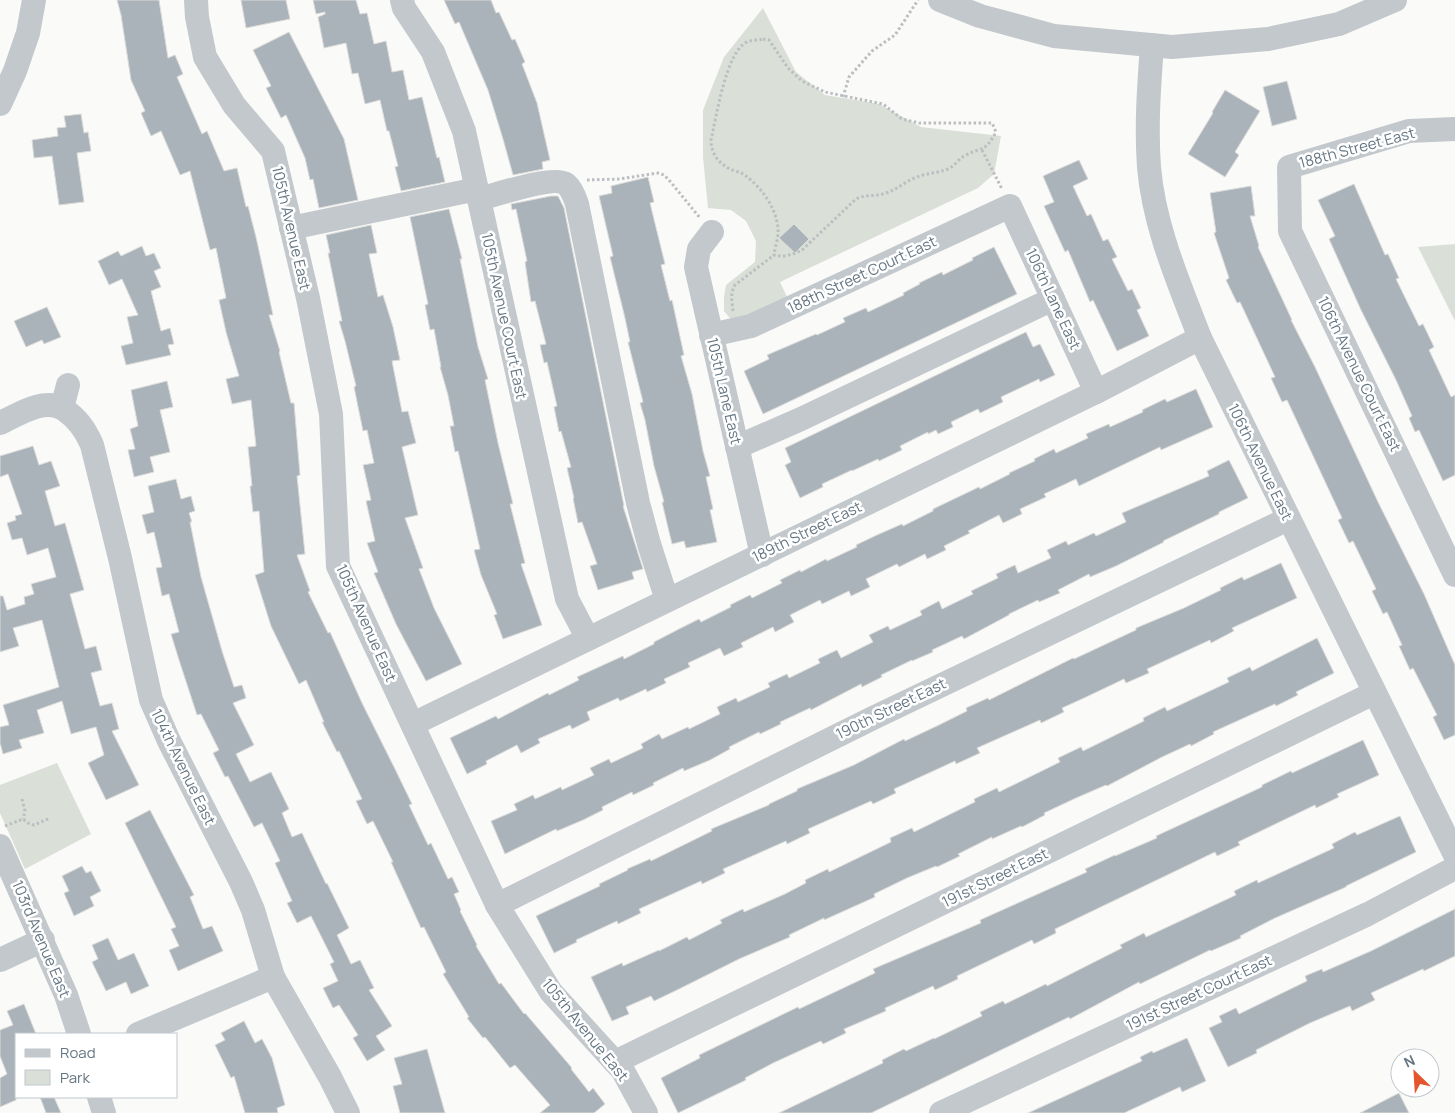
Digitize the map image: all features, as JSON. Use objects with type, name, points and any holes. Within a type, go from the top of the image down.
[{"type":"street","points":[[0,104],[15,71],[28,33],[34,0]]},
{"type":"street","name":"105th Avenue East","points":[[196,0],[205,57],[234,105],[273,150],[308,298],[331,414],[338,566],[497,905],[551,992],[623,1071],[646,1113]]},
{"type":"street","name":"105th Avenue Court East","points":[[402,0],[404,8],[434,52],[464,131],[567,599],[588,639]]},
{"type":"street","points":[[940,0],[980,16],[1054,36],[1172,47],[1268,39],[1339,24],[1394,0]]},
{"type":"street","name":"106th Avenue East","points":[[1152,45],[1148,98],[1150,168],[1158,216],[1169,257],[1200,338],[1455,855]]},
{"type":"street","name":"188th Street East","points":[[1289,167],[1409,132],[1455,129]]},
{"type":"street","name":"106th Avenue Court East","points":[[1289,167],[1290,231],[1455,575]]},
{"type":"street","points":[[291,228],[543,183],[557,181],[566,184],[577,204],[638,503],[667,600]]},
{"type":"street","name":"106th Lane East","points":[[1010,206],[1096,392]]},
{"type":"street","name":"188th Street Court East","points":[[711,335],[751,326],[1010,206]]},
{"type":"street","name":"105th Lane East","points":[[712,232],[699,249],[696,267],[762,555]]},
{"type":"street","points":[[736,447],[1053,299]]},
{"type":"street","name":"189th Street East","points":[[413,724],[1096,392],[1200,338]]},
{"type":"street","name":"104th Avenue East","points":[[0,423],[45,404],[56,405],[65,396],[74,416],[86,431],[92,445],[120,558],[151,700],[173,749],[241,882],[253,910],[274,977],[348,1113]]},
{"type":"street","name":"190th Street East","points":[[497,905],[872,718],[1288,518]]},
{"type":"street","name":"191st Street East","points":[[615,1062],[1374,693]]},
{"type":"street","name":"103rd Avenue East","points":[[0,846],[43,940],[79,1033]]},
{"type":"street","name":"191st Street Court East","points":[[941,1113],[1368,914],[1455,868]]},
{"type":"street","points":[[0,960],[43,940]]},
{"type":"street","points":[[140,1033],[274,977]]},
{"type":"street","points":[[99,1098],[104,1113]]},
{"type":"path","points":[[843,97],[849,77],[872,51],[895,35],[918,0]]},
{"type":"path","points":[[735,329],[731,300],[732,289],[774,255],[779,229],[770,204],[761,191],[746,176],[725,166],[711,148],[726,72],[740,48],[746,42],[763,39],[769,40],[788,68],[802,81],[825,92],[883,104],[902,119],[919,123],[992,123],[996,132],[989,145],[982,150],[965,155],[955,165],[946,170],[929,172],[915,177],[897,189],[884,194],[861,196],[802,250],[792,254],[774,255]]},
{"type":"path","points":[[982,150],[992,170]]},
{"type":"path","points":[[557,181],[620,180],[658,173],[664,175],[669,180],[712,232]]},
{"type":"path","points":[[22,800],[25,811],[23,819]]},
{"type":"path","points":[[23,819],[34,825],[50,818]]},
{"type":"path","points":[[0,828],[23,819]]},
{"type":"green space","points":[[763,8],[796,72],[825,95],[879,104],[921,127],[1001,136],[994,174],[978,188],[780,282],[788,299],[733,322],[724,311],[726,285],[755,262],[756,241],[746,221],[731,210],[708,208],[703,157],[703,110],[724,57]]},
{"type":"green space","points":[[1455,244],[1455,321],[1418,247]]},
{"type":"green space","points":[[57,763],[91,834],[25,869],[0,813],[0,785]]},
{"type":"building","points":[[117,0],[159,0],[168,58],[175,55],[183,74],[177,77],[202,134],[207,131],[224,171],[237,168],[246,207],[248,206],[256,237],[273,315],[269,315],[280,351],[291,403],[294,403],[300,475],[297,476],[305,554],[297,555],[310,591],[308,592],[328,633],[330,632],[362,703],[412,804],[409,805],[428,845],[431,843],[448,879],[452,877],[459,892],[454,894],[476,946],[499,984],[501,983],[524,1014],[572,1068],[589,1092],[593,1088],[605,1104],[594,1113],[540,1113],[550,1105],[515,1065],[510,1068],[467,1018],[469,1017],[443,974],[446,972],[424,927],[421,928],[373,821],[367,824],[356,801],[362,799],[339,751],[337,752],[322,722],[324,722],[306,680],[299,684],[271,626],[255,575],[264,572],[259,511],[253,512],[250,486],[252,486],[248,447],[256,446],[251,400],[232,404],[226,379],[239,376],[219,300],[226,298],[216,248],[210,250],[190,171],[180,175],[161,131],[151,136],[141,113],[145,111],[131,80]]},
{"type":"building","points":[[241,0],[286,0],[290,19],[246,28]]},
{"type":"building","points":[[313,0],[356,0],[360,14],[367,13],[374,44],[386,41],[392,72],[403,70],[409,100],[422,97],[445,182],[401,191],[395,167],[398,166],[380,100],[365,104],[358,73],[352,74],[346,43],[324,48],[318,17],[325,14],[325,12],[316,14]]},
{"type":"building","points":[[444,0],[491,0],[496,13],[499,12],[512,40],[515,39],[525,62],[522,64],[537,103],[550,160],[542,162],[543,169],[513,175],[488,90],[459,22],[455,24]]},
{"type":"building","points":[[289,32],[344,139],[358,200],[319,208],[313,179],[310,180],[305,158],[286,115],[281,118],[266,88],[271,86],[253,50]]},
{"type":"building","points":[[1287,81],[1297,119],[1272,126],[1263,87]]},
{"type":"building","points":[[1225,90],[1260,111],[1235,152],[1239,155],[1225,177],[1188,154]]},
{"type":"building","points":[[81,114],[84,133],[88,132],[91,151],[77,153],[84,202],[59,205],[52,156],[34,158],[32,140],[58,136],[57,128],[66,127],[64,116]]},
{"type":"building","points":[[1079,160],[1088,179],[1073,186],[1087,216],[1091,214],[1103,241],[1108,239],[1117,257],[1112,259],[1128,291],[1132,289],[1141,308],[1137,310],[1149,336],[1117,351],[1093,300],[1090,302],[1068,250],[1065,252],[1044,206],[1054,202],[1043,176]]},
{"type":"building","points":[[648,177],[654,202],[650,203],[665,264],[661,265],[670,301],[672,300],[684,355],[681,356],[692,394],[710,476],[706,477],[713,509],[710,510],[717,542],[686,548],[684,541],[672,544],[640,403],[643,402],[628,342],[630,342],[625,318],[610,257],[613,256],[599,196],[612,193],[611,186]]},
{"type":"building","points":[[1354,184],[1385,255],[1388,254],[1399,278],[1396,279],[1419,326],[1423,324],[1434,347],[1429,350],[1451,397],[1455,395],[1455,475],[1443,481],[1419,430],[1415,432],[1409,418],[1412,416],[1396,380],[1361,310],[1329,239],[1335,236],[1318,200]]},
{"type":"building","points":[[1251,186],[1255,216],[1250,216],[1258,247],[1378,502],[1424,594],[1455,665],[1455,735],[1444,740],[1433,717],[1437,715],[1413,668],[1410,670],[1399,646],[1402,645],[1387,612],[1383,614],[1372,591],[1376,589],[1353,541],[1349,543],[1338,520],[1342,518],[1287,400],[1282,402],[1271,378],[1275,377],[1240,302],[1237,303],[1226,280],[1229,278],[1214,233],[1216,232],[1210,193]]},
{"type":"building","points":[[558,196],[564,208],[623,506],[643,569],[632,572],[634,579],[598,590],[590,566],[597,564],[582,522],[578,523],[567,468],[571,467],[561,431],[559,432],[554,407],[557,406],[547,362],[544,363],[540,345],[546,344],[535,301],[531,302],[525,262],[527,261],[516,209],[512,210],[511,204]]},
{"type":"building","points":[[449,209],[462,259],[460,259],[478,347],[488,379],[485,380],[513,504],[510,504],[525,563],[521,564],[542,625],[503,639],[494,615],[497,614],[481,575],[474,550],[480,549],[458,451],[455,452],[450,426],[454,426],[440,367],[434,329],[430,330],[425,305],[428,304],[410,217]]},
{"type":"building","points":[[794,224],[809,239],[795,253],[779,238]]},
{"type":"building","points":[[371,225],[377,253],[369,254],[378,297],[383,295],[393,327],[400,360],[392,361],[402,412],[408,411],[416,443],[402,447],[418,515],[405,518],[423,568],[419,569],[434,608],[462,664],[426,681],[396,624],[374,573],[378,572],[367,543],[375,541],[366,501],[371,500],[363,465],[374,463],[367,430],[363,431],[354,387],[356,386],[339,321],[342,321],[328,253],[330,253],[326,235]]},
{"type":"building","points":[[142,246],[146,256],[154,253],[161,268],[154,271],[161,287],[151,291],[161,331],[170,328],[174,344],[168,345],[171,355],[126,365],[121,346],[133,343],[127,317],[138,315],[122,279],[109,285],[98,261],[118,251],[121,256]]},
{"type":"building","points":[[994,247],[1017,294],[763,414],[744,371],[769,359],[767,355],[845,322],[843,318],[866,308],[868,312],[904,295],[903,293],[919,283],[942,272],[943,275]]},
{"type":"building","points":[[47,307],[61,337],[44,344],[42,340],[26,347],[14,321]]},
{"type":"building","points":[[1026,332],[1033,347],[1040,344],[1055,375],[1040,382],[1039,379],[1001,397],[1003,402],[980,413],[978,409],[951,422],[953,427],[938,434],[936,430],[928,434],[928,432],[900,446],[902,450],[822,484],[823,487],[800,498],[785,465],[791,462],[785,448]]},
{"type":"building","points":[[167,381],[173,407],[160,410],[170,452],[150,457],[154,472],[134,477],[128,450],[135,449],[130,429],[138,426],[131,390]]},
{"type":"building","points":[[1196,389],[1213,427],[1161,450],[1160,447],[1079,486],[1076,479],[1044,494],[1046,497],[1020,509],[1022,514],[1003,523],[999,515],[944,546],[946,550],[927,559],[925,554],[899,567],[897,564],[866,579],[870,587],[851,596],[849,591],[822,604],[820,600],[790,615],[794,622],[775,632],[773,627],[741,643],[743,647],[724,656],[720,648],[688,663],[690,667],[664,679],[666,683],[647,692],[646,689],[620,701],[618,698],[587,712],[590,720],[572,729],[570,725],[538,739],[540,743],[521,753],[517,745],[486,761],[487,764],[467,774],[450,738],[496,716],[498,719],[548,693],[549,695],[579,680],[577,677],[623,656],[624,659],[699,619],[701,622],[731,607],[730,605],[750,595],[752,598],[782,583],[780,580],[800,570],[801,572],[826,559],[827,561],[877,535],[902,524],[903,526],[933,511],[933,509],[1010,474],[1054,449],[1056,453],[1088,438],[1086,434],[1109,424],[1110,427],[1143,412],[1142,410],[1165,399],[1167,402]]},
{"type":"building","points":[[33,446],[39,465],[51,461],[60,486],[45,491],[55,526],[65,523],[84,590],[70,594],[85,649],[96,646],[102,670],[91,673],[100,706],[112,703],[119,729],[112,731],[139,785],[106,800],[88,763],[104,755],[96,727],[71,734],[62,701],[37,710],[44,733],[19,740],[22,748],[3,754],[0,743],[0,727],[9,725],[3,705],[59,687],[42,620],[13,628],[19,646],[0,652],[0,596],[3,596],[7,610],[25,604],[24,597],[34,594],[31,584],[56,577],[48,548],[27,555],[22,538],[12,540],[7,523],[16,520],[15,516],[22,514],[8,474],[0,477],[0,456]]},
{"type":"building","points":[[1229,460],[1248,498],[1219,512],[1219,514],[1116,566],[1090,577],[1089,574],[1058,590],[1060,593],[1039,602],[1038,600],[964,639],[962,636],[932,650],[933,652],[881,675],[882,677],[862,687],[861,684],[811,710],[810,708],[780,722],[781,724],[760,734],[759,732],[729,747],[730,749],[710,760],[684,771],[683,768],[653,783],[654,785],[633,795],[632,792],[602,807],[603,810],[583,820],[557,831],[556,829],[505,854],[491,821],[517,810],[514,804],[533,795],[535,799],[561,787],[562,790],[594,775],[590,768],[609,759],[611,763],[643,748],[641,744],[659,734],[662,739],[688,727],[689,729],[720,714],[717,707],[736,698],[738,702],[770,687],[768,683],[787,674],[789,678],[820,663],[818,659],[837,650],[841,658],[873,642],[869,635],[888,626],[890,630],[922,615],[920,611],[939,601],[942,609],[973,594],[971,591],[998,578],[996,574],[1015,565],[1018,573],[1051,558],[1047,550],[1066,541],[1068,545],[1094,533],[1096,536],[1126,522],[1122,513],[1209,476],[1207,471]]},
{"type":"building","points":[[176,479],[181,499],[191,496],[195,511],[189,513],[192,522],[190,522],[201,577],[234,687],[242,685],[246,698],[233,703],[254,745],[236,754],[250,782],[271,772],[289,809],[282,813],[292,837],[302,833],[349,928],[337,935],[351,964],[360,960],[374,988],[369,990],[392,1026],[376,1036],[385,1050],[367,1061],[353,1038],[358,1035],[339,1005],[333,1008],[323,988],[338,981],[330,964],[334,962],[311,916],[297,923],[287,903],[292,901],[275,863],[280,861],[262,823],[254,827],[228,776],[225,777],[213,753],[219,750],[201,714],[197,715],[171,634],[179,632],[169,594],[162,596],[156,568],[162,567],[154,532],[147,534],[142,515],[154,512],[148,486]]},
{"type":"building","points":[[1281,563],[1297,598],[1232,628],[1234,631],[1211,643],[1210,640],[1147,669],[1149,673],[1126,683],[1124,679],[1062,708],[1064,712],[1041,723],[1040,720],[977,748],[980,753],[956,764],[955,761],[894,789],[896,793],[873,804],[871,801],[808,829],[810,833],[787,844],[786,841],[723,869],[725,873],[702,884],[701,881],[639,909],[641,913],[618,924],[617,921],[576,940],[577,942],[554,953],[536,916],[600,886],[599,884],[627,869],[650,859],[651,861],[712,831],[711,829],[769,805],[797,791],[797,789],[854,765],[904,739],[905,741],[939,725],[967,711],[966,708],[988,698],[989,700],[1073,658],[1136,630],[1136,628],[1184,608],[1221,590],[1220,588],[1242,577],[1244,580]]},
{"type":"building","points":[[1317,638],[1334,673],[1296,692],[1298,695],[1213,732],[1214,734],[1191,746],[1190,744],[1107,786],[1044,813],[1045,815],[1022,827],[992,839],[992,837],[958,854],[960,856],[907,878],[874,894],[875,897],[824,920],[824,918],[789,935],[790,937],[739,959],[654,1001],[651,996],[626,1007],[629,1014],[612,1021],[591,977],[622,963],[623,966],[659,951],[687,937],[689,940],[722,923],[720,920],[743,909],[744,912],[785,894],[806,883],[805,880],[828,869],[829,872],[891,842],[890,838],[912,828],[914,832],[975,802],[974,799],[997,788],[999,792],[1060,762],[1058,758],[1081,747],[1083,751],[1144,721],[1143,718],[1165,707],[1167,711],[1229,682],[1227,678],[1250,667],[1252,671]]},
{"type":"building","points":[[1363,740],[1379,775],[1337,794],[1339,797],[1316,808],[1315,805],[1238,842],[1240,845],[1217,856],[1215,852],[1055,929],[1056,933],[1034,944],[1032,940],[957,976],[958,979],[935,990],[933,986],[885,1008],[886,1011],[844,1029],[846,1033],[823,1044],[821,1041],[773,1063],[745,1078],[746,1080],[678,1113],[661,1078],[700,1058],[699,1055],[798,1007],[799,1009],[875,973],[873,969],[981,923],[980,920],[1087,872],[1085,869],[1157,838],[1156,836],[1262,787],[1262,785],[1291,771],[1292,773]]},
{"type":"building","points":[[150,810],[194,895],[190,897],[203,929],[212,926],[223,951],[178,971],[169,950],[179,946],[171,929],[176,927],[125,823]]},
{"type":"building","points":[[1400,816],[1416,852],[1346,887],[1275,918],[1240,936],[1241,938],[1210,950],[1140,984],[1139,982],[1070,1019],[1069,1017],[871,1113],[779,1113],[883,1063],[882,1060],[904,1049],[906,1051],[982,1016],[980,1012],[1003,1001],[1005,1004],[1046,984],[1047,986],[1122,948],[1120,945],[1144,933],[1146,937],[1236,895],[1234,891],[1257,880],[1258,883],[1334,848],[1332,844],[1355,832],[1357,835]]},
{"type":"building","points":[[82,866],[86,873],[91,871],[101,891],[90,897],[94,906],[74,916],[64,893],[69,891],[62,876]]},
{"type":"building","points":[[1455,909],[1455,956],[1371,993],[1375,1000],[1352,1011],[1350,1006],[1310,1023],[1256,1050],[1257,1053],[1228,1067],[1209,1028],[1222,1022],[1219,1016],[1236,1008],[1239,1014],[1307,981],[1305,976],[1322,969],[1323,972],[1371,951]]},
{"type":"building","points":[[108,938],[118,960],[134,953],[149,986],[131,994],[126,982],[106,991],[92,962],[98,959],[92,945]]},
{"type":"building","points":[[24,1004],[36,1033],[15,1033],[16,1100],[0,1107],[0,1078],[7,1074],[0,1056],[0,1030],[13,1025],[7,1011]]},
{"type":"building","points":[[244,1021],[255,1043],[262,1039],[272,1058],[285,1105],[277,1108],[278,1113],[245,1113],[234,1076],[231,1078],[215,1045],[225,1040],[221,1033]]},
{"type":"building","points":[[1187,1038],[1206,1081],[1182,1092],[1180,1087],[1124,1113],[1028,1113],[1142,1061],[1140,1057],[1152,1051],[1153,1053]]},
{"type":"building","points":[[427,1049],[445,1113],[400,1113],[393,1086],[402,1084],[394,1058]]},
{"type":"building","points":[[40,1098],[54,1098],[61,1113],[46,1113]]},
{"type":"building","points":[[1390,1098],[1402,1098],[1409,1113],[1360,1113]]}]
